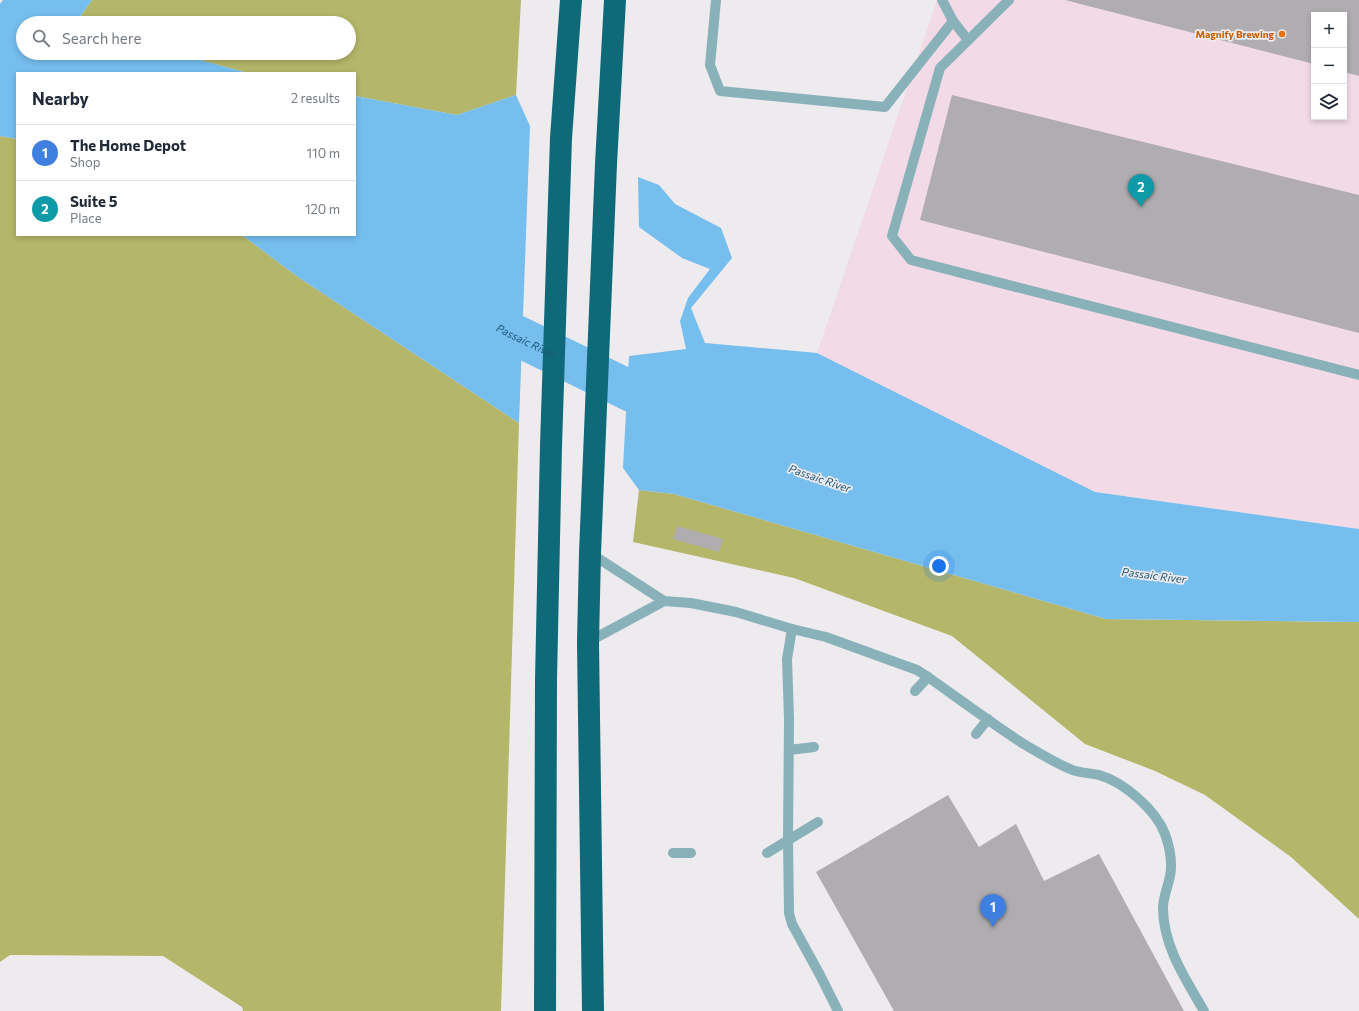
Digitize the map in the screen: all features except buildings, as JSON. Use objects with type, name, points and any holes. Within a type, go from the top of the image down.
[{"type":"highway","points":[[545,1011],[546,680],[551,446],[561,138],[571,0]]},
{"type":"highway","points":[[593,1011],[588,642],[590,553],[606,164],[615,0]]},
{"type":"lane","points":[[716,0],[710,65],[720,91],[885,107],[953,21]]},
{"type":"lane","points":[[942,0],[953,21],[968,40]]},
{"type":"lane","points":[[1009,0],[940,68],[892,236],[911,260],[1359,374]]},
{"type":"lane","points":[[590,553],[664,601],[691,603],[736,612],[826,638],[917,670],[928,676],[988,720],[1023,743],[1071,770],[1101,775],[1133,794],[1157,819],[1164,832],[1169,847],[1172,861],[1170,876],[1165,891],[1163,908],[1165,932],[1170,948],[1204,1011]]},
{"type":"lane","points":[[588,642],[664,601]]},
{"type":"lane","points":[[792,629],[787,659],[789,750],[789,914],[792,924],[838,1011]]},
{"type":"lane","points":[[915,691],[928,676]]},
{"type":"lane","points":[[976,734],[988,720]]},
{"type":"lane","points":[[789,750],[814,746]]},
{"type":"lane","points":[[767,853],[818,822]]},
{"type":"lane","points":[[673,853],[691,853]]},
{"type":"shaded area","points":[[937,0],[1359,0],[1359,529],[1095,492],[817,353]]},
{"type":"green space","points":[[92,0],[521,0],[516,95],[457,115],[356,96],[356,72],[244,72],[200,60],[356,60],[356,16],[80,16]]},
{"type":"green space","points":[[0,136],[16,139],[16,236],[243,236],[298,277],[519,423],[501,1011],[243,1011],[242,1007],[163,956],[10,955],[0,962]]},
{"type":"green space","points":[[639,490],[674,494],[1106,619],[1359,622],[1359,919],[1291,857],[1205,795],[1155,771],[1085,744],[952,636],[794,578],[633,542]]},
{"type":"water","points":[[3,0],[92,0],[80,16],[16,16],[16,60],[200,60],[244,72],[16,72],[16,139],[0,136],[0,4]]},
{"type":"water","points":[[516,95],[530,126],[519,423],[298,277],[243,236],[356,236],[356,96],[457,115]]},
{"type":"water","points":[[638,177],[659,185],[675,204],[721,228],[732,258],[691,308],[705,343],[817,353],[1095,492],[1359,529],[1359,622],[1106,619],[674,494],[639,490],[623,468],[629,356],[686,349],[680,321],[688,298],[710,269],[682,258],[639,227]]},
{"type":"waterway","name":"Passaic River","points":[[470,313],[678,414]]},
{"type":"place","name":"Magnify Brewing","points":[[1282,34]]},
{"type":"place","name":"Suite 5","points":[[1141,207]]},
{"type":"place","name":"The Home Depot","points":[[993,927]]}]
